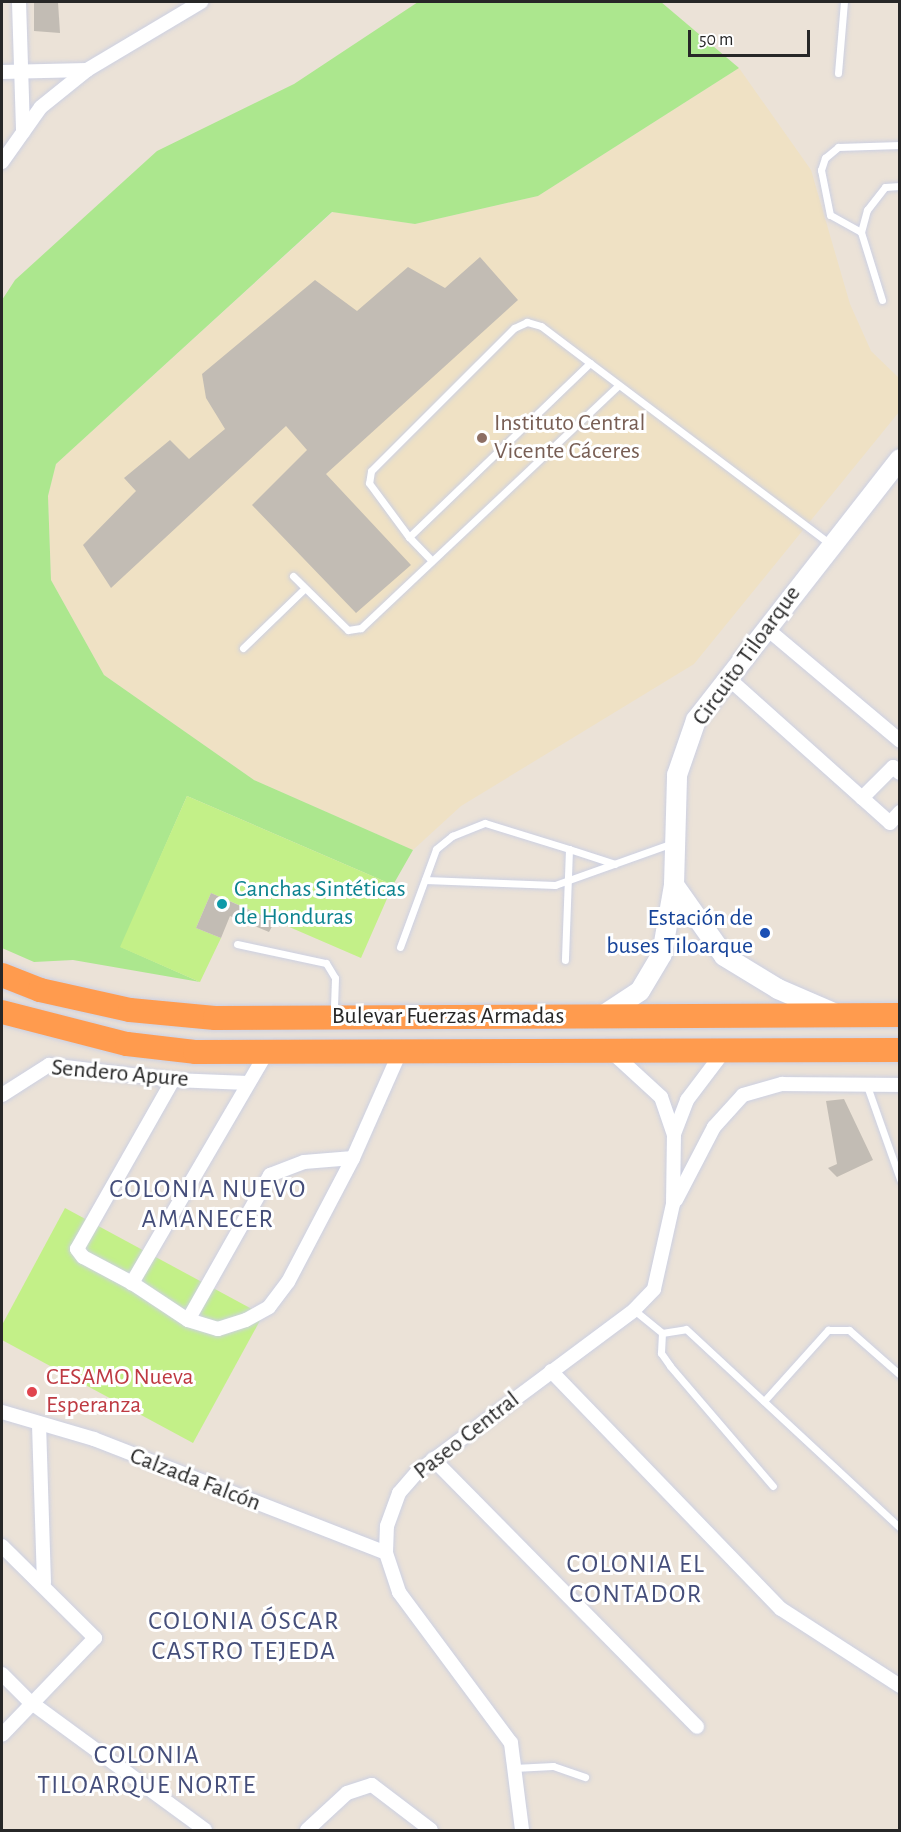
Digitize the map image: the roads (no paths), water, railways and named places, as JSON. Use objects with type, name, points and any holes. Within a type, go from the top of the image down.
[{"type":"highway","name":"Bulevar Fuerzas Armadas","points":[[2,975],[40,990],[130,1010],[215,1018],[900,1015]]},
{"type":"highway","name":"Bulevar Fuerzas Armadas","points":[[2,1012],[126,1044],[267,1052],[614,1054],[728,1047],[900,1050]]},
{"type":"street","points":[[19,2],[23,132]]},
{"type":"street","points":[[2,162],[41,107],[87,70],[201,2]]},
{"type":"street","points":[[2,72],[87,70]]},
{"type":"street","name":"Circuito Tiloarque","points":[[602,1016],[640,991],[654,973],[674,885],[677,775],[696,720],[830,544],[900,459]]},
{"type":"street","points":[[766,628],[900,741]]},
{"type":"street","points":[[728,678],[890,823],[900,812]]},
{"type":"street","points":[[862,798],[893,767],[900,772]]},
{"type":"street","points":[[674,885],[724,956],[778,989],[839,1016]]},
{"type":"street","name":"Paseo Central","points":[[674,1134],[692,1092],[728,1047]]},
{"type":"street","points":[[132,1283],[267,1052]]},
{"type":"street","points":[[173,1080],[77,1249],[83,1257],[132,1283],[188,1320],[218,1329],[269,1307],[353,1158],[399,1054]]},
{"type":"street","name":"Paseo Central","points":[[522,1830],[511,1743],[399,1592],[386,1553],[387,1526],[399,1493],[433,1458],[634,1310],[660,1275],[673,1204],[674,1134],[660,1097],[614,1054]]},
{"type":"street","name":"Sendero Apure","points":[[2,1095],[49,1065],[173,1080],[248,1083]]},
{"type":"street","points":[[673,1204],[714,1128],[743,1095],[782,1084],[900,1085]]},
{"type":"street","points":[[188,1320],[270,1175],[304,1162],[353,1158]]},
{"type":"street","points":[[551,1371],[781,1609],[900,1686]]},
{"type":"street","name":"Calzada Falcón","points":[[2,1412],[94,1440],[386,1553]]},
{"type":"street","points":[[39,1424],[44,1583]]},
{"type":"street","points":[[433,1458],[697,1728]]},
{"type":"street","points":[[2,1546],[44,1583],[95,1638],[29,1701],[2,1735]]},
{"type":"street","points":[[2,1674],[29,1701],[205,1830]]},
{"type":"street","points":[[307,1830],[347,1793],[372,1785],[430,1830]]},
{"type":"lane","points":[[838,73],[844,2]]},
{"type":"lane","points":[[861,232],[830,215],[821,170],[825,158],[838,147],[900,145]]},
{"type":"lane","points":[[882,300],[861,232],[867,210],[885,187],[900,186]]},
{"type":"lane","points":[[432,561],[409,537],[369,483],[371,471],[514,328],[527,322],[541,326],[830,544]]},
{"type":"lane","points":[[409,537],[590,363]]},
{"type":"lane","points":[[293,576],[355,632],[619,385]]},
{"type":"lane","points":[[243,648],[305,588]]},
{"type":"lane","points":[[400,946],[436,849],[452,836],[485,822],[615,864]]},
{"type":"lane","points":[[425,880],[555,885],[675,842]]},
{"type":"lane","points":[[565,960],[571,880],[569,849]]},
{"type":"lane","points":[[237,944],[326,963],[335,978],[334,1018]]},
{"type":"lane","points":[[867,1086],[900,1179]]},
{"type":"lane","points":[[634,1310],[662,1333],[686,1329],[900,1528]]},
{"type":"lane","points":[[764,1401],[828,1330],[849,1330],[900,1375]]},
{"type":"lane","points":[[662,1333],[661,1353],[670,1366],[773,1486]]},
{"type":"lane","points":[[514,1768],[553,1766],[585,1777]]},
{"type":"place","name":"Instituto Central Vicente Cáceres","points":[[482,438]]},
{"type":"place","name":"Canchas Sintéticas de Honduras","points":[[222,904]]},
{"type":"place","name":"Estación de buses Tiloarque","points":[[765,933]]},
{"type":"place","name":"CESAMO Nueva Esperanza","points":[[32,1392]]},
{"type":"district","name":"COLONIA NUEVO AMANECER","points":[[208,1205]]},
{"type":"district","name":"COLONIA EL CONTADOR","points":[[636,1580]]},
{"type":"district","name":"COLONIA ÓSCAR CASTRO TEJEDA","points":[[244,1636]]},
{"type":"district","name":"COLONIA TILOARQUE NORTE","points":[[147,1771]]}]
